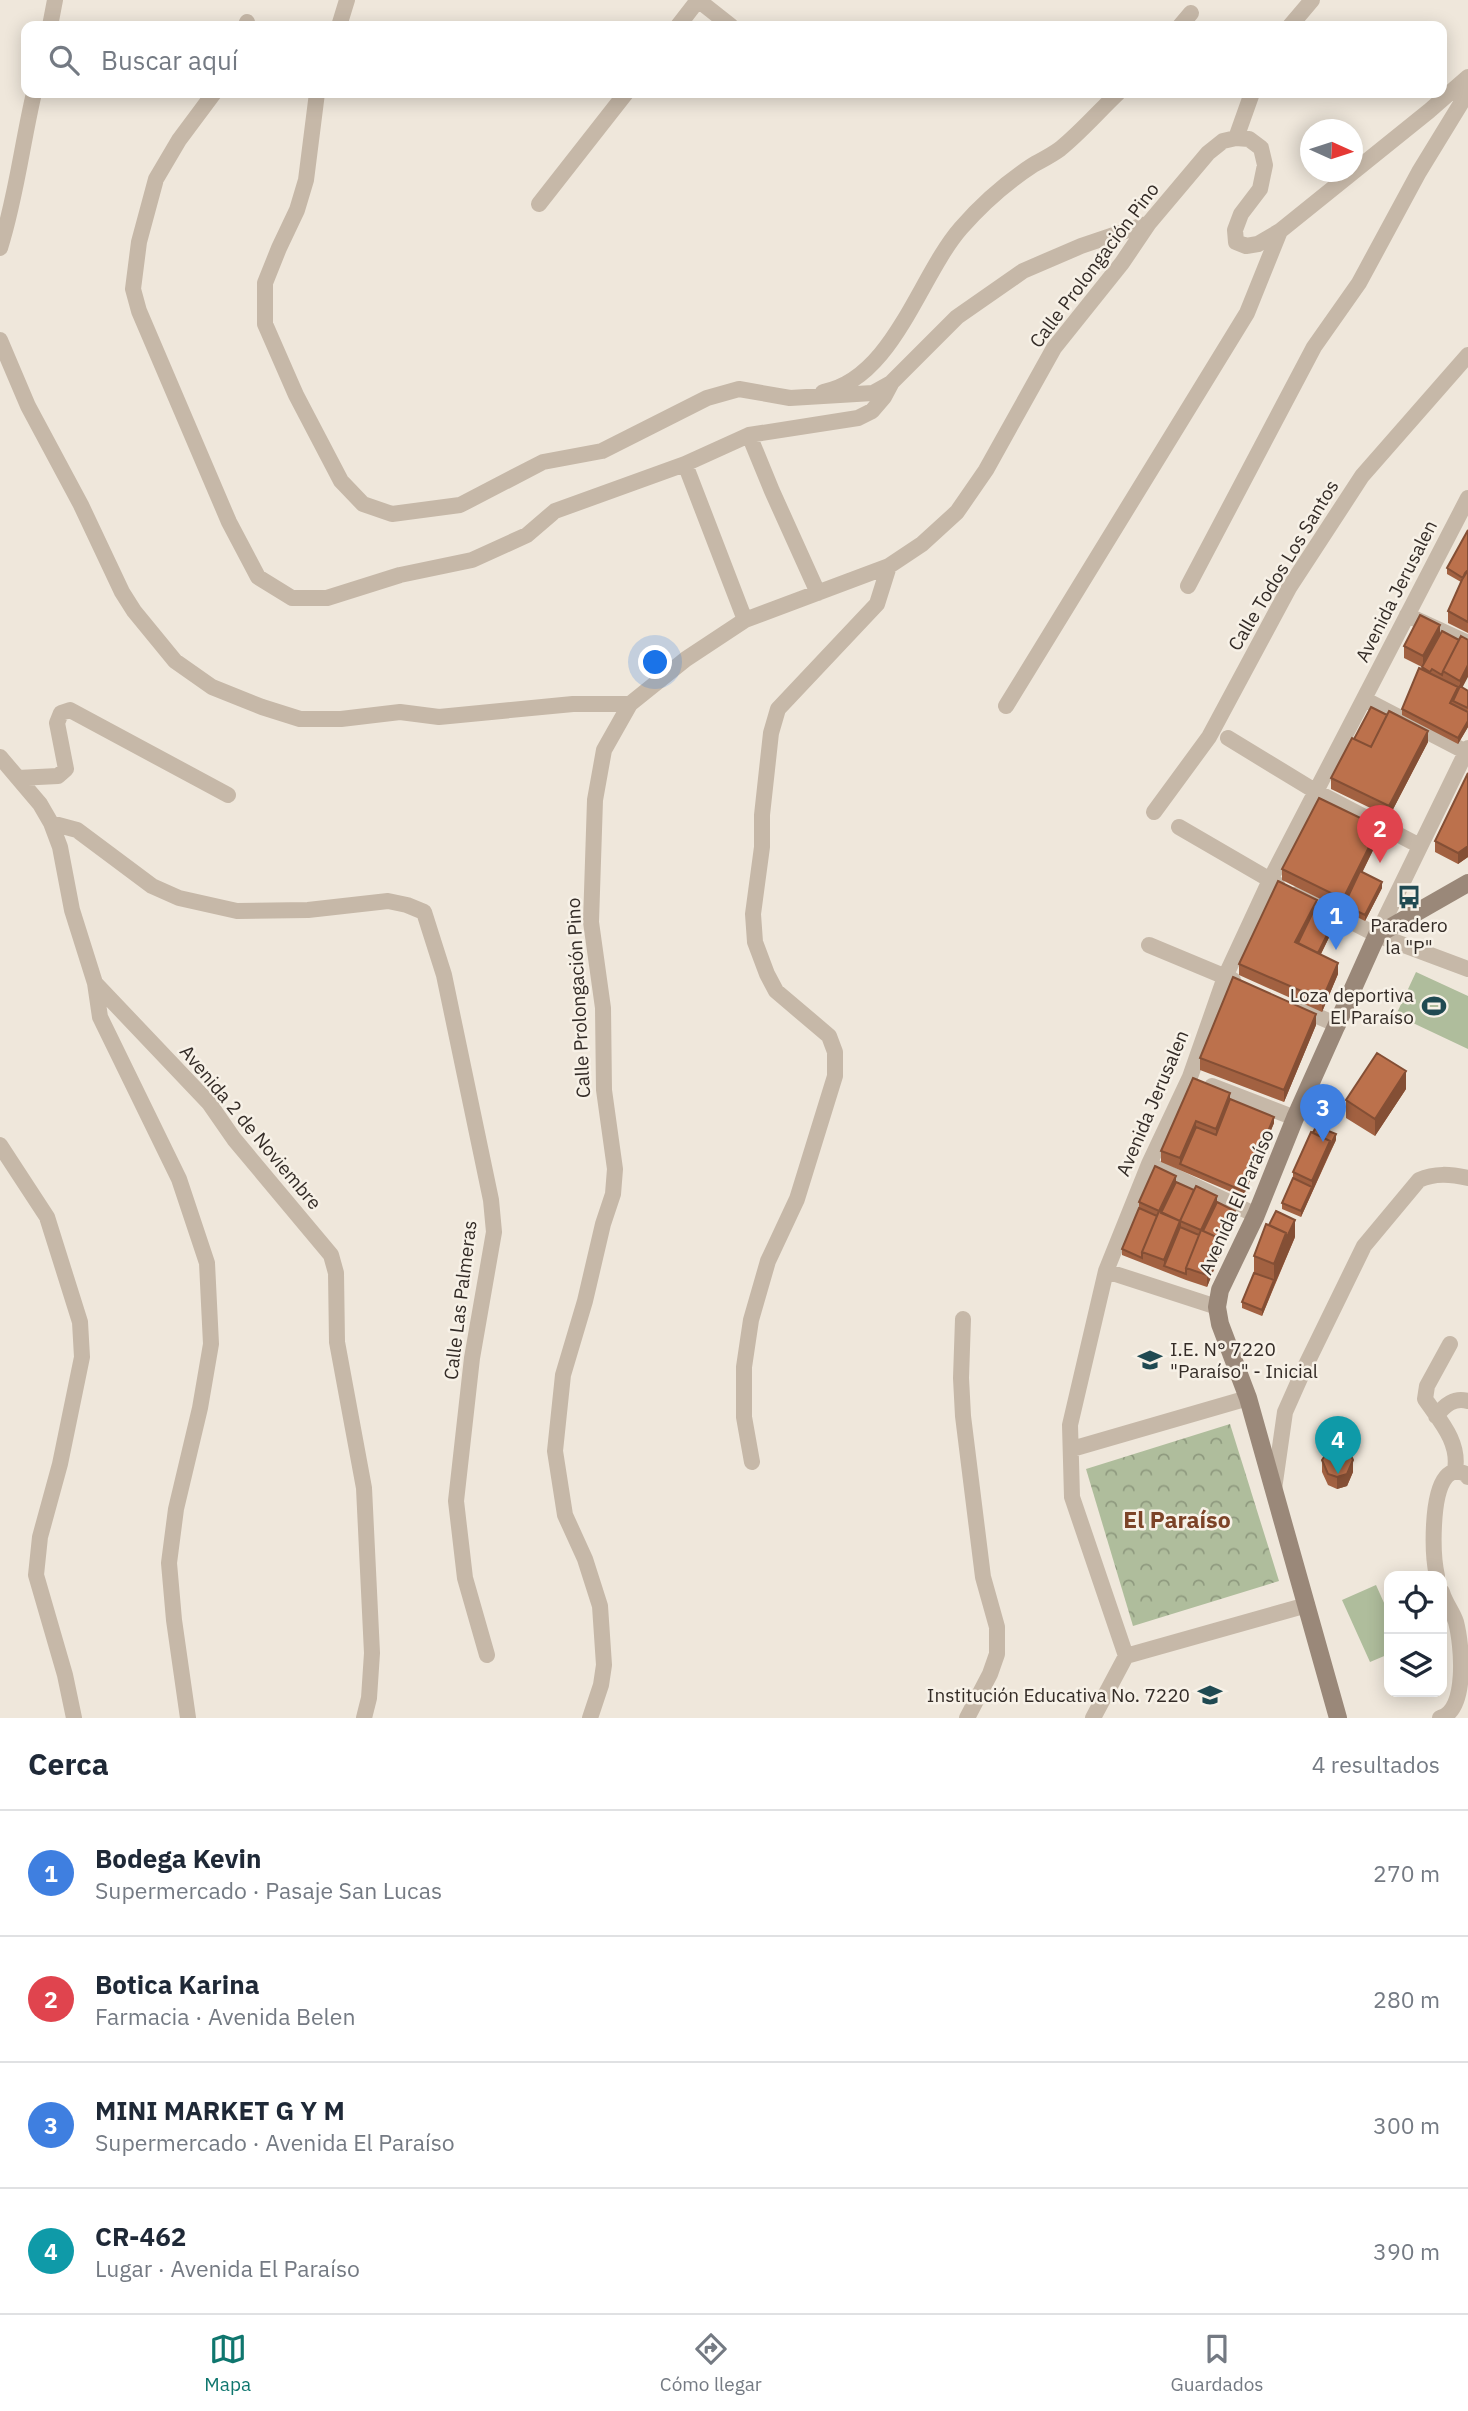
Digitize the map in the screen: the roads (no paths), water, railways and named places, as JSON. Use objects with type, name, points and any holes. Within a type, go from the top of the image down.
[{"type":"street","points":[[51,21],[55,0]]},
{"type":"street","points":[[341,21],[347,0]]},
{"type":"street","points":[[682,21],[698,0],[725,21]]},
{"type":"street","points":[[1294,21],[1312,0]]},
{"type":"street","points":[[1184,21],[1191,13]]},
{"type":"street","points":[[1447,95],[1468,77]]},
{"type":"street","points":[[1188,586],[1314,347],[1359,283],[1419,172],[1468,92]]},
{"type":"street","points":[[0,248],[9,222],[33,98]]},
{"type":"street","points":[[210,98],[179,140],[156,178],[139,242],[133,289],[139,311],[229,522],[258,577],[292,598],[327,598],[400,575],[472,560],[527,535],[555,511],[685,464],[749,435],[858,418],[872,411],[892,382],[957,317],[1023,271],[1081,246],[1149,223]]},
{"type":"street","points":[[316,98],[306,180],[297,210],[265,283],[265,324],[296,396],[341,481],[363,505],[392,514],[460,505],[543,462],[602,451],[706,398],[738,389],[790,398],[873,393],[892,382]]},
{"type":"street","points":[[539,204],[622,98]]},
{"type":"street","points":[[790,398],[836,389],[863,372],[882,351],[909,312],[959,229],[995,195],[1060,149],[1113,98]]},
{"type":"street","points":[[1250,98],[1236,138],[1250,139],[1261,148],[1265,165],[1260,189],[1241,214],[1235,230],[1236,242],[1246,246],[1258,244],[1280,231],[1444,98]]},
{"type":"street","name":"Calle Prolongación Pino","points":[[590,1718],[601,1685],[604,1665],[600,1606],[585,1559],[565,1515],[555,1451],[563,1375],[585,1301],[603,1224],[614,1194],[615,1169],[604,1090],[603,1008],[591,922],[594,800],[604,750],[630,704],[686,659],[745,620],[890,566],[922,544],[957,512],[986,470],[1054,348],[1108,282],[1149,223],[1208,153],[1223,141],[1236,138]]},
{"type":"street","points":[[1006,706],[1247,313],[1280,231]]},
{"type":"street","points":[[0,340],[28,406],[81,505],[122,592],[175,662],[212,687],[300,719],[341,719],[400,712],[439,717],[573,704],[630,704]]},
{"type":"street","name":"Calle Todos Los Santos","points":[[1154,812],[1209,737],[1289,588],[1362,476],[1468,355]]},
{"type":"street","points":[[749,435],[818,593]]},
{"type":"street","points":[[685,464],[745,620]]},
{"type":"street","name":"Avenida Jerusalen","points":[[1126,1656],[1072,1497],[1070,1425],[1106,1271],[1149,1164],[1190,1077],[1224,976],[1315,791],[1468,498]]},
{"type":"street","points":[[752,1462],[744,1417],[744,1380],[751,1320],[768,1261],[797,1199],[835,1076],[835,1052],[829,1036],[776,991],[755,942],[753,914],[762,848],[762,815],[771,733],[778,709],[877,604],[890,566]]},
{"type":"street","points":[[1407,615],[1468,643]]},
{"type":"street","points":[[1364,699],[1467,751],[1377,935]]},
{"type":"street","points":[[18,778],[58,776],[66,769],[57,723],[61,713],[71,710],[228,795]]},
{"type":"street","points":[[1228,738],[1315,791],[1419,846]]},
{"type":"street","name":"Avenida 2 de Noviembre","points":[[0,757],[40,804],[51,823],[60,847],[72,910],[95,983],[209,1104],[234,1139],[331,1255],[336,1273],[337,1342],[364,1488],[372,1653],[369,1698],[364,1718]]},
{"type":"street","name":"Calle Las Palmeras","points":[[51,823],[77,831],[152,886],[179,898],[237,911],[309,910],[388,901],[424,912],[444,975],[491,1200],[494,1232],[472,1358],[456,1501],[465,1578],[487,1655]]},
{"type":"street","points":[[1179,827],[1270,880],[1377,935],[1468,969]]},
{"type":"street","points":[[1377,935],[1468,883]]},
{"type":"street","name":"Avenida El Paraíso","points":[[1217,1307],[1220,1290],[1377,935]]},
{"type":"street","points":[[1149,945],[1250,987]]},
{"type":"street","points":[[95,983],[100,1017],[178,1179],[207,1264],[211,1345],[200,1408],[176,1509],[169,1563],[188,1718]]},
{"type":"street","points":[[1275,998],[1338,1025]]},
{"type":"street","points":[[1190,1077],[1295,1118]]},
{"type":"street","points":[[0,1145],[47,1217],[80,1322],[82,1357],[60,1464],[40,1537],[36,1574],[65,1675],[74,1718]]},
{"type":"street","points":[[1149,1164],[1255,1215]]},
{"type":"street","points":[[1274,1489],[1285,1412],[1364,1246],[1419,1180],[1430,1175],[1452,1174],[1468,1178]]},
{"type":"street","points":[[1106,1271],[1217,1307],[1220,1324],[1248,1398],[1338,1718]]},
{"type":"street","points":[[963,1319],[963,1416],[983,1577],[997,1627],[997,1654],[990,1674],[967,1718]]},
{"type":"street","points":[[1436,1571],[1433,1536],[1439,1490],[1446,1477],[1461,1474],[1447,1430],[1425,1399],[1427,1386],[1450,1344]]},
{"type":"street","points":[[1072,1449],[1248,1398]]},
{"type":"street","points":[[1436,1416],[1445,1404],[1461,1399],[1468,1401]]},
{"type":"street","points":[[1440,1718],[1447,1716],[1455,1707],[1460,1672],[1460,1640],[1455,1618],[1447,1602]]},
{"type":"street","points":[[1093,1718],[1126,1656],[1307,1605]]},
{"type":"place","name":"Botica Karina","points":[[1380,863]]},
{"type":"place","name":"Paradero la \"P\"","points":[[1409,897]]},
{"type":"place","name":"Bodega Kevin","points":[[1336,950]]},
{"type":"place","name":"Loza deportiva El Paraíso","points":[[1434,1006]]},
{"type":"place","name":"MINI MARKET G Y M","points":[[1323,1142]]},
{"type":"place","name":"I.E. N° 7220 \"Paraíso\" - Inicial","points":[[1150,1360]]},
{"type":"place","name":"CR-462","points":[[1338,1474]]},
{"type":"place","name":"Institución Educativa No. 7220","points":[[1210,1695]]},
{"type":"district","name":"El Paraíso","points":[[1177,1520]]}]
